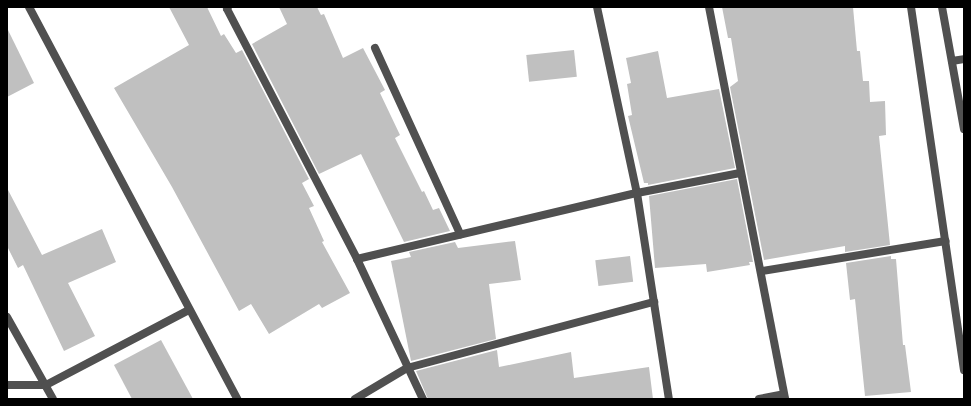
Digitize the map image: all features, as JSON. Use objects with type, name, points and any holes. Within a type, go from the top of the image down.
[{"type":"street","points":[[29,7],[237,399]]},
{"type":"street","points":[[228,7],[226,9],[357,259],[407,368],[423,399]]},
{"type":"street","points":[[597,7],[637,193],[669,399]]},
{"type":"street","points":[[709,7],[740,173],[762,271],[785,397],[759,399]]},
{"type":"street","points":[[911,7],[964,370]]},
{"type":"street","points":[[942,7],[964,129]]},
{"type":"street","points":[[375,48],[460,234]]},
{"type":"street","points":[[952,61],[964,59]]},
{"type":"street","points":[[357,259],[637,193],[740,173]]},
{"type":"street","points":[[762,271],[946,241]]},
{"type":"street","points":[[355,399],[407,368],[654,302]]},
{"type":"street","points":[[7,385],[46,385],[189,310]]},
{"type":"street","points":[[7,317],[53,399]]},
{"type":"building","points":[[169,7],[207,7],[221,36],[224,34],[236,53],[242,50],[309,179],[302,183],[314,206],[309,208],[324,241],[322,242],[350,293],[322,308],[319,304],[269,334],[251,304],[239,311],[172,187],[114,88],[189,45]]},
{"type":"building","points":[[279,7],[317,7],[321,15],[324,14],[343,58],[363,48],[385,90],[380,93],[400,135],[395,138],[422,192],[424,191],[433,210],[439,208],[450,231],[404,242],[361,154],[319,174],[252,44],[287,24]]},
{"type":"building","points":[[722,7],[853,7],[857,51],[860,51],[863,81],[869,81],[870,102],[885,101],[886,135],[879,136],[890,245],[845,252],[845,246],[764,260],[730,87],[738,81],[731,38],[728,38]]},
{"type":"building","points":[[7,28],[34,83],[7,97]]},
{"type":"building","points":[[574,50],[577,77],[529,82],[526,55]]},
{"type":"building","points":[[658,51],[667,98],[719,89],[735,168],[648,185],[648,183],[644,183],[628,116],[632,115],[627,84],[631,83],[626,58]]},
{"type":"building","points":[[737,179],[753,262],[749,262],[750,265],[707,272],[706,264],[655,268],[649,196]]},
{"type":"building","points":[[7,188],[42,255],[102,229],[116,262],[68,283],[95,336],[64,351],[23,265],[18,268],[7,246]]},
{"type":"building","points":[[515,241],[521,280],[489,284],[496,339],[411,361],[391,261],[411,257],[409,252],[455,242],[458,248]]},
{"type":"building","points":[[630,256],[633,282],[598,286],[595,260]]},
{"type":"building","points":[[891,256],[891,259],[896,259],[903,345],[905,345],[911,392],[865,396],[855,299],[850,300],[846,263]]},
{"type":"building","points":[[161,340],[193,399],[132,399],[114,365]]},
{"type":"building","points":[[497,350],[499,367],[571,352],[574,378],[649,367],[653,399],[428,399],[416,371]]}]
